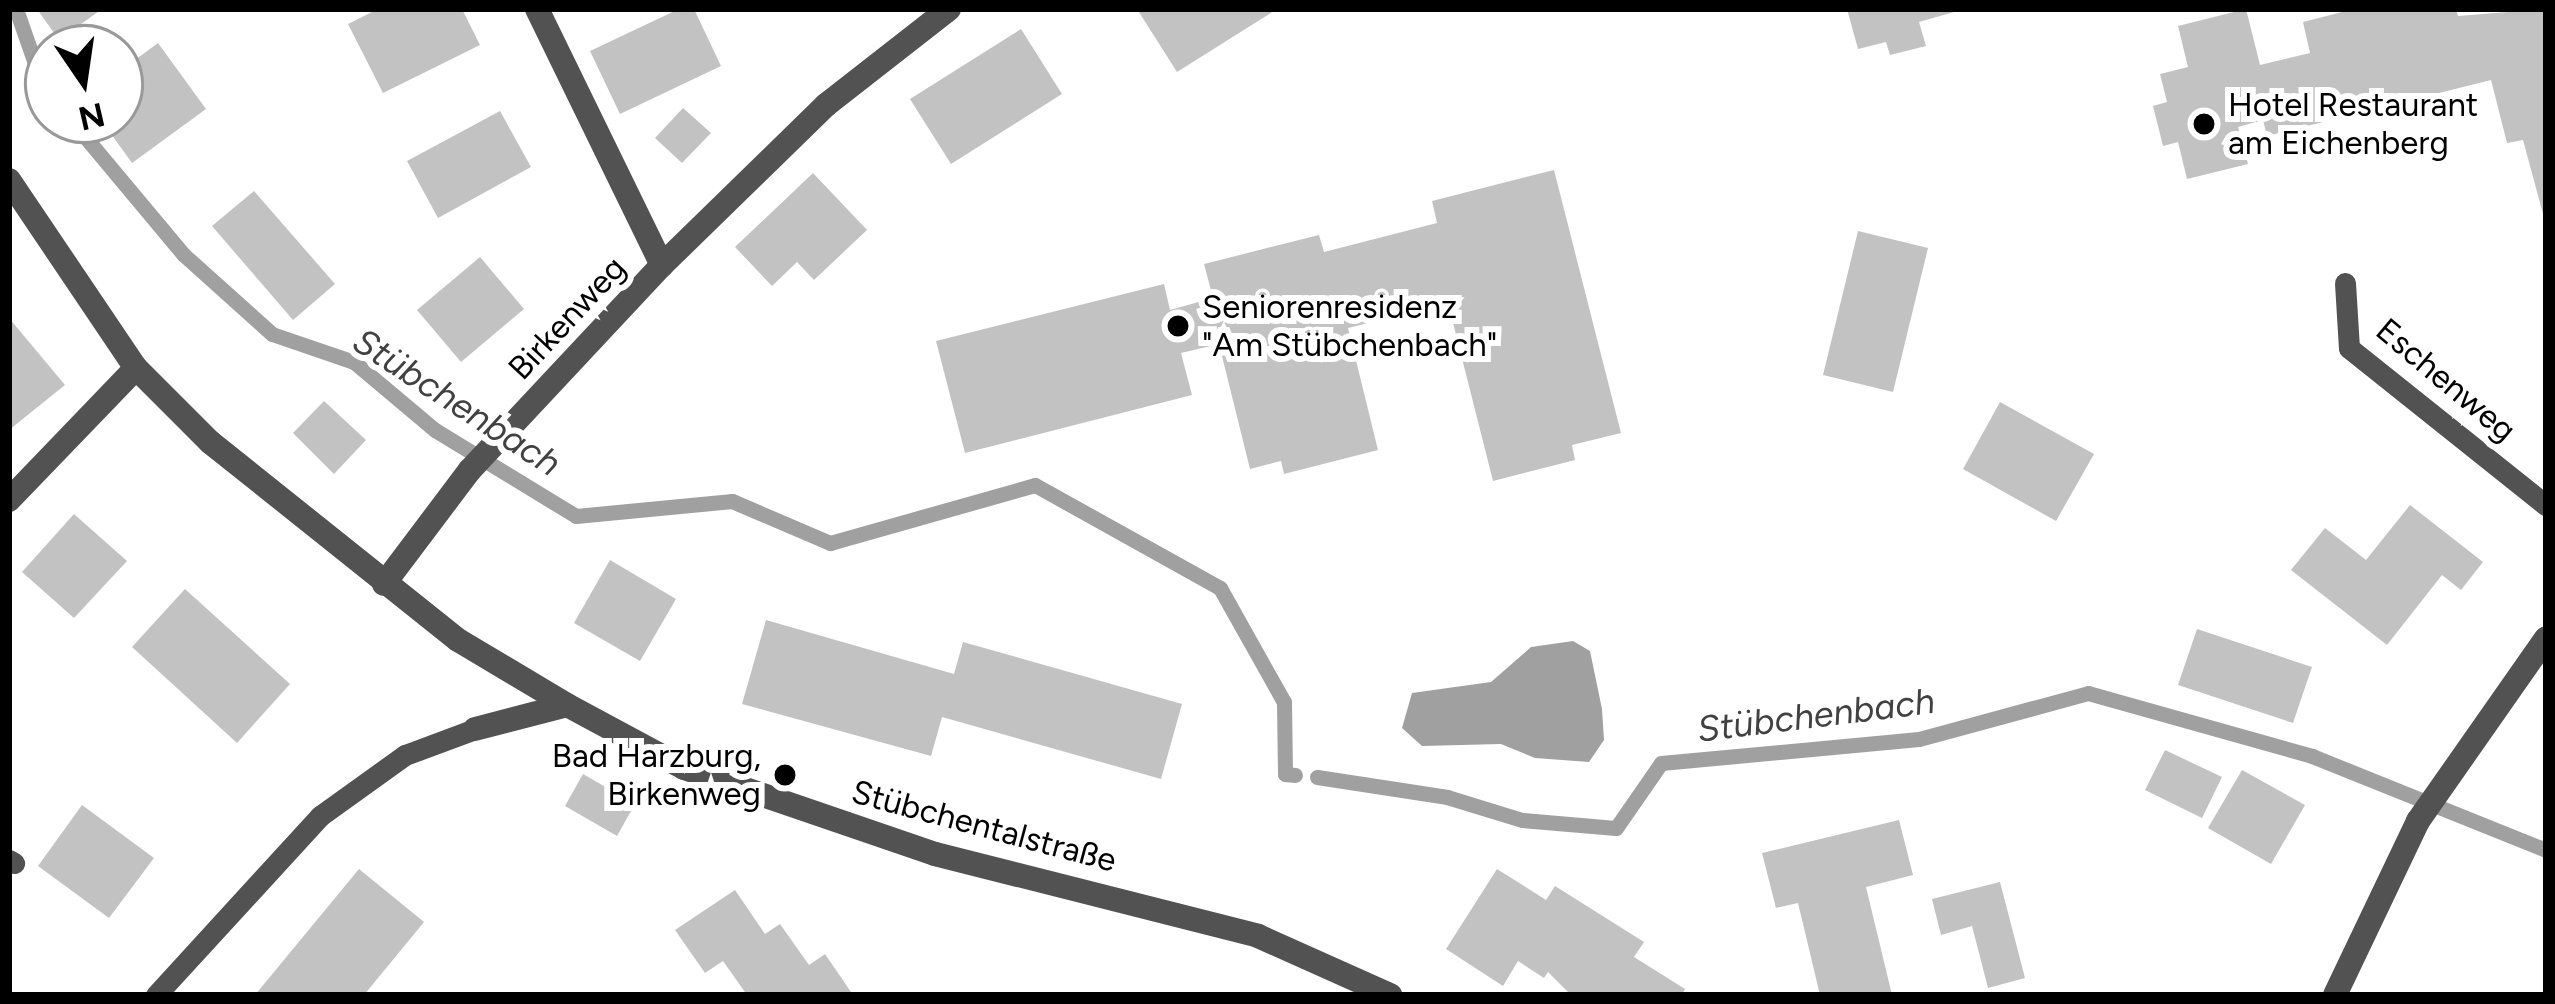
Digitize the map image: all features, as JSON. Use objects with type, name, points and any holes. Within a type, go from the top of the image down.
[{"type":"street","name":"Birkenweg","points":[[537,9],[662,265]]},
{"type":"street","name":"Birkenweg","points":[[384,584],[470,470],[662,265],[826,106],[949,9]]},
{"type":"street","name":"Stübchentalstraße","points":[[9,180],[136,368],[210,442],[384,584],[567,705],[684,768],[935,854],[1258,936],[1390,995]]},
{"type":"street","points":[[9,500],[136,368]]},
{"type":"street","points":[[2335,995],[2417,821],[2546,638]]},
{"type":"street","points":[[475,729],[567,705]]},
{"type":"lane","name":"Eschenweg","points":[[2344,284],[2349,348],[2546,505]]},
{"type":"lane","points":[[156,995],[320,816],[406,754],[475,729]]},
{"type":"shaded area","points":[[1573,641],[1590,651],[1602,709],[1604,740],[1589,762],[1535,758],[1501,744],[1422,746],[1402,728],[1412,693],[1491,682],[1531,647]]},
{"type":"building","points":[[37,9],[102,9],[81,24],[48,24]]},
{"type":"building","points":[[378,9],[462,9],[480,45],[383,93],[348,24]]},
{"type":"building","points":[[679,9],[694,9],[721,66],[620,114],[590,51]]},
{"type":"building","points":[[1137,9],[1277,9],[1177,72]]},
{"type":"building","points":[[1847,9],[1961,10],[1919,22],[1926,46],[1890,55],[1886,42],[1858,49]]},
{"type":"building","name":"Hotel Restaurant am Eichenberg","points":[[2246,9],[2260,65],[2310,53],[2303,22],[2354,9],[2456,9],[2458,16],[2546,9],[2546,225],[2523,140],[2507,143],[2491,80],[2267,136],[2263,120],[2238,127],[2248,164],[2187,179],[2178,142],[2163,146],[2153,106],[2167,102],[2160,74],[2188,67],[2178,26]]},
{"type":"building","points":[[1021,29],[1062,94],[951,164],[910,99]]},
{"type":"building","points":[[158,43],[206,109],[132,163],[118,144],[144,144],[144,53]]},
{"type":"building","points":[[683,108],[711,133],[682,163],[655,138]]},
{"type":"building","points":[[500,111],[531,167],[438,218],[407,161]]},
{"type":"building","name":"Seniorenresidenz \"Am Stübchenbach\"","points":[[1554,170],[1621,433],[1572,445],[1575,460],[1493,481],[1448,303],[1348,328],[1378,450],[1284,474],[1281,461],[1250,469],[1219,344],[1181,353],[1192,395],[965,453],[936,341],[1164,284],[1170,310],[1213,298],[1204,264],[1319,235],[1324,252],[1437,223],[1432,201]]},
{"type":"building","points":[[813,173],[867,230],[814,280],[797,262],[772,286],[735,247]]},
{"type":"building","points":[[254,191],[335,284],[293,320],[212,226]]},
{"type":"building","points":[[1858,231],[1928,248],[1893,392],[1823,375]]},
{"type":"building","points":[[480,257],[524,309],[461,362],[417,310]]},
{"type":"building","points":[[9,318],[65,385],[9,430]]},
{"type":"building","points":[[324,401],[366,440],[334,474],[293,433]]},
{"type":"building","points":[[2000,402],[2094,454],[2056,521],[1963,469]]},
{"type":"building","points":[[2410,505],[2483,562],[2461,590],[2442,575],[2387,645],[2291,570],[2325,528],[2366,560]]},
{"type":"building","points":[[74,514],[127,561],[74,618],[22,572]]},
{"type":"building","points":[[610,560],[676,599],[640,661],[574,623]]},
{"type":"building","points":[[185,589],[290,684],[237,743],[132,647]]},
{"type":"building","points":[[766,620],[954,674],[963,642],[1182,704],[1161,779],[942,717],[931,756],[742,704]]},
{"type":"building","points":[[2197,629],[2312,667],[2293,723],[2178,685]]},
{"type":"building","points":[[2165,750],[2222,777],[2202,818],[2145,790]]},
{"type":"building","points":[[2242,770],[2305,805],[2271,864],[2208,828]]},
{"type":"building","points":[[583,774],[635,804],[617,836],[565,806]]},
{"type":"building","points":[[82,805],[154,858],[109,918],[38,866]]},
{"type":"building","points":[[1899,820],[1913,875],[1866,887],[1892,995],[1820,995],[1798,903],[1776,908],[1762,853]]},
{"type":"building","points":[[359,869],[424,922],[364,995],[255,995]]},
{"type":"building","points":[[1497,869],[1546,900],[1555,886],[1644,942],[1634,957],[1685,989],[1682,995],[1571,995],[1548,972],[1544,978],[1518,961],[1503,986],[1446,949]]},
{"type":"building","points":[[2000,882],[2025,978],[1988,988],[1972,926],[1941,935],[1932,899]]},
{"type":"building","points":[[735,890],[765,934],[780,924],[809,965],[825,954],[853,995],[747,995],[723,961],[705,973],[675,930]]},
{"type":"waterway","name":"Stübchenbach","points":[[16,9],[24,32]]},
{"type":"waterway","name":"Stübchenbach","points":[[91,144],[184,255],[272,334],[354,362],[435,430],[576,516],[732,501],[830,543],[1035,485],[1220,588],[1284,702],[1285,774],[1295,775]]},
{"type":"waterway","name":"Stübchenbach","points":[[1317,777],[1447,797],[1522,820],[1616,828],[1661,763],[1919,739],[2088,693],[2312,756],[2546,850]]},
{"type":"place","name":"Hotel Restaurant am Eichenberg","points":[[2204,124]]},
{"type":"place","name":"Seniorenresidenz \"Am Stübchenbach\"","points":[[1178,326]]},
{"type":"place","name":"Bad Harzburg, Birkenweg","points":[[785,775]]}]
